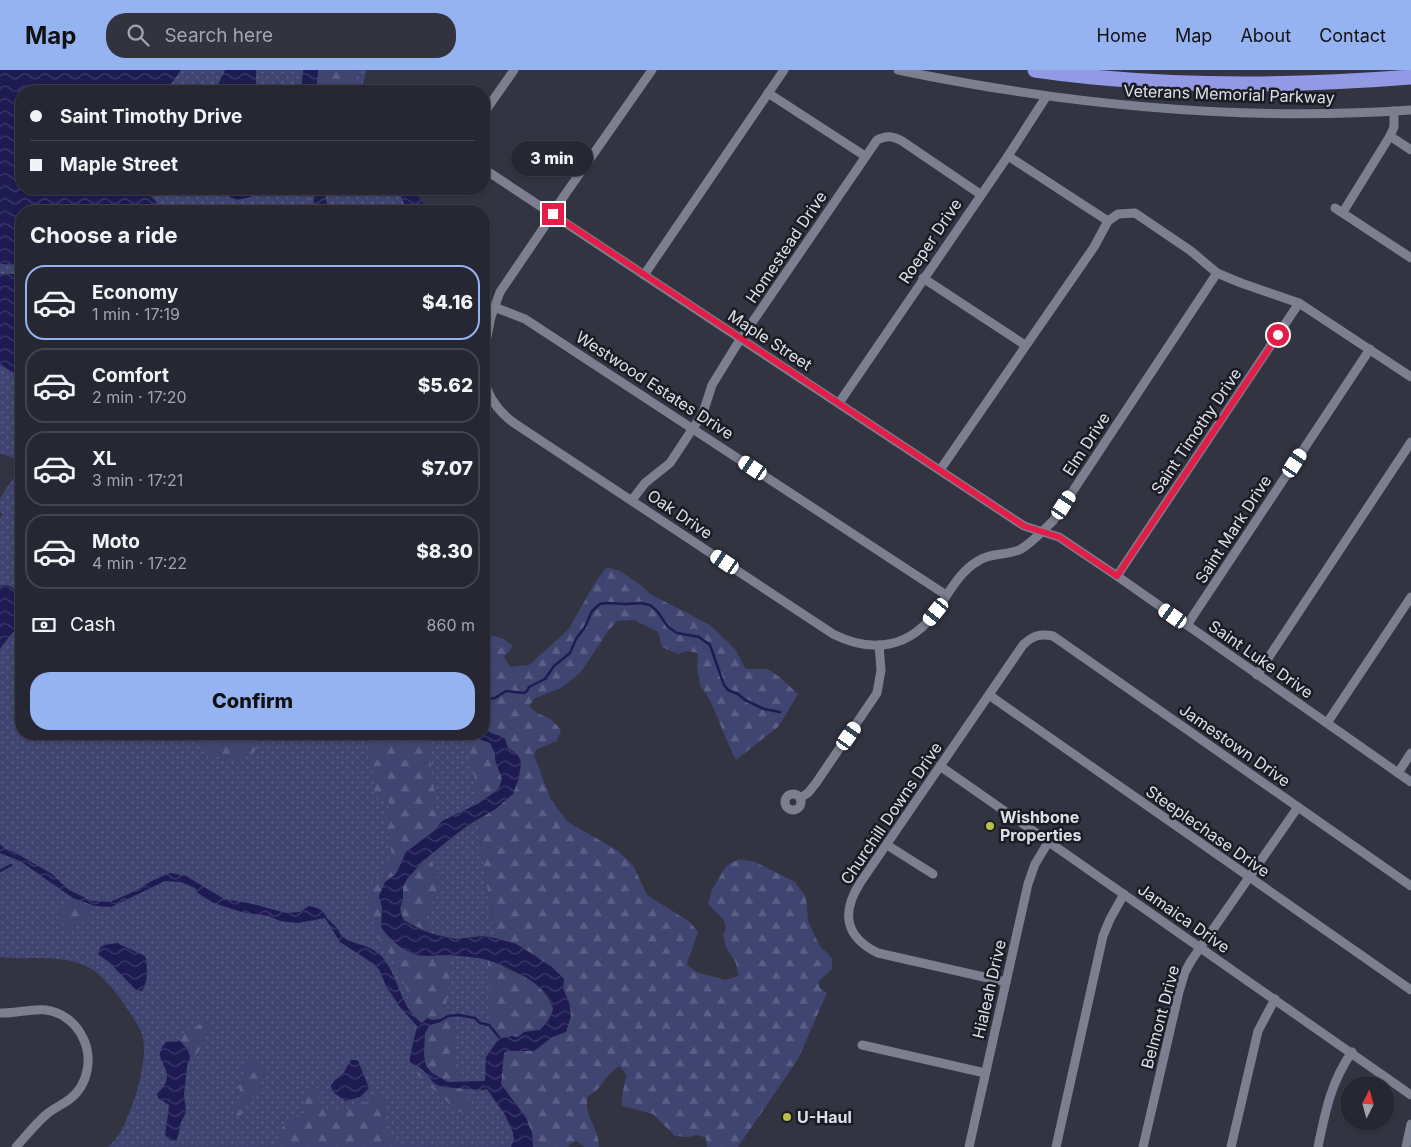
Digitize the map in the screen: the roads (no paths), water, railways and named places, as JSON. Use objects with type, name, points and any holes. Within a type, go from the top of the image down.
[{"type":"highway","points":[[1035,70],[1130,80],[1212,84],[1310,84],[1411,77]]},
{"type":"street","points":[[490,104],[514,70]]},
{"type":"street","points":[[490,325],[500,292],[557,206],[652,70]]},
{"type":"street","points":[[644,275],[784,70]]},
{"type":"street","name":"Veterans Memorial Parkway","points":[[898,70],[1046,97],[1131,107],[1254,113],[1411,110]]},
{"type":"street","points":[[768,93],[865,156]]},
{"type":"street","name":"Roeper Drive","points":[[839,403],[980,194],[1008,156],[1046,97]]},
{"type":"street","points":[[1394,111],[1394,127],[1390,136],[1339,210],[1411,258]]},
{"type":"street","name":"Homestead Drive","points":[[632,500],[645,484],[670,463],[703,413],[712,384],[877,140],[886,136],[893,136],[980,194]]},
{"type":"street","points":[[1390,136],[1411,150]]},
{"type":"street","points":[[1008,156],[1108,221]]},
{"type":"street","name":"Maple Street","points":[[490,173],[1024,526],[1041,532]]},
{"type":"street","points":[[940,470],[1094,247],[1108,221],[1118,214],[1135,213],[1191,251],[1217,273],[1299,302],[1411,377]]},
{"type":"street","name":"Elm Drive","points":[[879,645],[894,644],[906,640],[925,625],[963,573],[978,560],[989,555],[1021,549],[1053,521],[1217,273]]},
{"type":"street","points":[[923,278],[1025,345]]},
{"type":"street","name":"Saint Timothy Drive","points":[[1117,576],[1299,302]]},
{"type":"street","name":"Westwood Estates Drive","points":[[494,307],[526,319],[946,595]]},
{"type":"street","name":"Saint Mark Drive","points":[[1188,625],[1370,349]]},
{"type":"street","name":"Oak Drive","points":[[490,396],[502,414],[833,634],[860,644],[879,645]]},
{"type":"street","points":[[1257,675],[1411,442]]},
{"type":"street","name":"Saint Luke Drive","points":[[1041,532],[1059,537],[1117,576],[1411,782]]},
{"type":"street","points":[[1327,723],[1411,597]]},
{"type":"street","name":"Churchill Downs Drive","points":[[1006,982],[878,953],[860,942],[850,927],[850,904],[854,893],[1023,645],[1029,639],[1039,635]]},
{"type":"street","name":"Jamestown Drive","points":[[1039,635],[1053,636],[1411,886]]},
{"type":"street","points":[[800,798],[808,793],[816,783],[877,693],[881,670],[879,645]]},
{"type":"street","name":"Steeplechase Drive","points":[[989,695],[1411,990]]},
{"type":"street","points":[[1398,773],[1411,753]]},
{"type":"street","name":"Jamaica Drive","points":[[940,766],[1411,1095]]},
{"type":"street","name":"Belmont Drive","points":[[1143,1147],[1179,992],[1190,961],[1298,807]]},
{"type":"street","name":"Hialeah Drive","points":[[969,1147],[1028,884],[1035,864],[1049,841]]},
{"type":"street","points":[[887,845],[933,874]]},
{"type":"street","points":[[1056,1147],[1103,936],[1110,918],[1124,894]]},
{"type":"street","points":[[1231,1147],[1258,1031],[1275,999]]},
{"type":"street","points":[[0,1012],[17,1013],[38,1009],[62,1015],[80,1031],[88,1052],[87,1071],[84,1082],[75,1094],[48,1114],[16,1147]]},
{"type":"street","points":[[862,1045],[985,1074]]},
{"type":"street","points":[[1318,1147],[1332,1087],[1343,1064],[1352,1052]]},
{"type":"street","points":[[1406,1147],[1411,1124]]},
{"type":"water","points":[[0,70],[181,70],[170,85],[15,85],[15,195],[150,195],[159,205],[15,205],[15,265],[0,264]]},
{"type":"water","points":[[225,70],[256,70],[256,85],[218,85]]},
{"type":"water","points":[[303,70],[318,70],[317,85],[302,85]]},
{"type":"water","points":[[228,195],[253,195],[241,200],[231,198]]},
{"type":"water","points":[[316,195],[325,195],[328,205],[313,205]]},
{"type":"water","points":[[400,195],[417,195],[426,205],[405,205]]},
{"type":"water","points":[[0,274],[15,274],[15,374],[0,364]]},
{"type":"water","points":[[7,585],[12,587],[15,592],[15,630],[0,649],[0,586]]},
{"type":"water","points":[[490,732],[505,739],[508,748],[517,754],[521,761],[519,778],[513,794],[494,810],[466,826],[424,860],[407,879],[403,887],[403,899],[400,909],[403,920],[421,930],[439,936],[456,939],[486,936],[516,944],[552,967],[564,979],[563,988],[571,1015],[566,1032],[552,1037],[534,1051],[507,1051],[504,1053],[501,1084],[526,1118],[532,1133],[533,1147],[511,1147],[514,1139],[512,1130],[505,1115],[487,1089],[442,1087],[435,1084],[422,1069],[410,1062],[417,1026],[400,1007],[386,986],[380,971],[374,964],[340,942],[325,918],[298,923],[241,912],[211,902],[198,893],[195,888],[181,882],[165,881],[111,907],[95,906],[73,898],[20,861],[0,853],[0,844],[52,874],[69,890],[92,901],[110,902],[171,873],[186,876],[224,899],[253,904],[286,913],[300,912],[309,906],[318,909],[322,911],[346,939],[372,949],[382,957],[392,973],[404,1001],[415,1017],[422,1023],[427,1018],[432,1020],[445,1018],[441,1022],[430,1025],[425,1033],[424,1055],[426,1066],[432,1073],[448,1082],[484,1081],[486,1057],[498,1040],[497,1035],[503,1038],[518,1037],[524,1032],[540,1030],[552,1013],[551,1001],[545,992],[524,976],[487,960],[448,955],[417,955],[402,948],[381,927],[382,908],[379,896],[385,882],[396,874],[406,852],[434,831],[442,821],[477,804],[498,790],[502,779],[490,743],[481,740],[490,740]]},
{"type":"water","points":[[117,943],[145,956],[147,974],[142,991],[136,990],[111,964],[98,954],[100,948],[104,945]]},
{"type":"water","points":[[180,1041],[188,1050],[190,1057],[184,1094],[186,1112],[181,1122],[177,1140],[171,1141],[165,1136],[169,1105],[158,1098],[157,1094],[165,1084],[167,1076],[160,1053],[166,1042]]},
{"type":"water","points":[[351,1060],[357,1060],[359,1063],[369,1088],[360,1097],[345,1101],[332,1091],[331,1085],[344,1072]]},
{"type":"waterway","points":[[490,698],[495,698],[506,691],[524,693],[529,687],[545,679],[554,666],[570,653],[592,611],[600,604],[641,603],[650,605],[657,611],[668,627],[677,633],[699,637],[710,645],[724,685],[728,690],[764,709],[780,712]]},
{"type":"waterway","points":[[0,871],[11,865]]},
{"type":"waterway","points":[[443,1019],[448,1016],[459,1015],[475,1018],[480,1023],[489,1025],[498,1036]]},
{"type":"place","name":"Wishbone Properties","points":[[990,826]]},
{"type":"place","name":"U-Haul","points":[[787,1117]]}]
